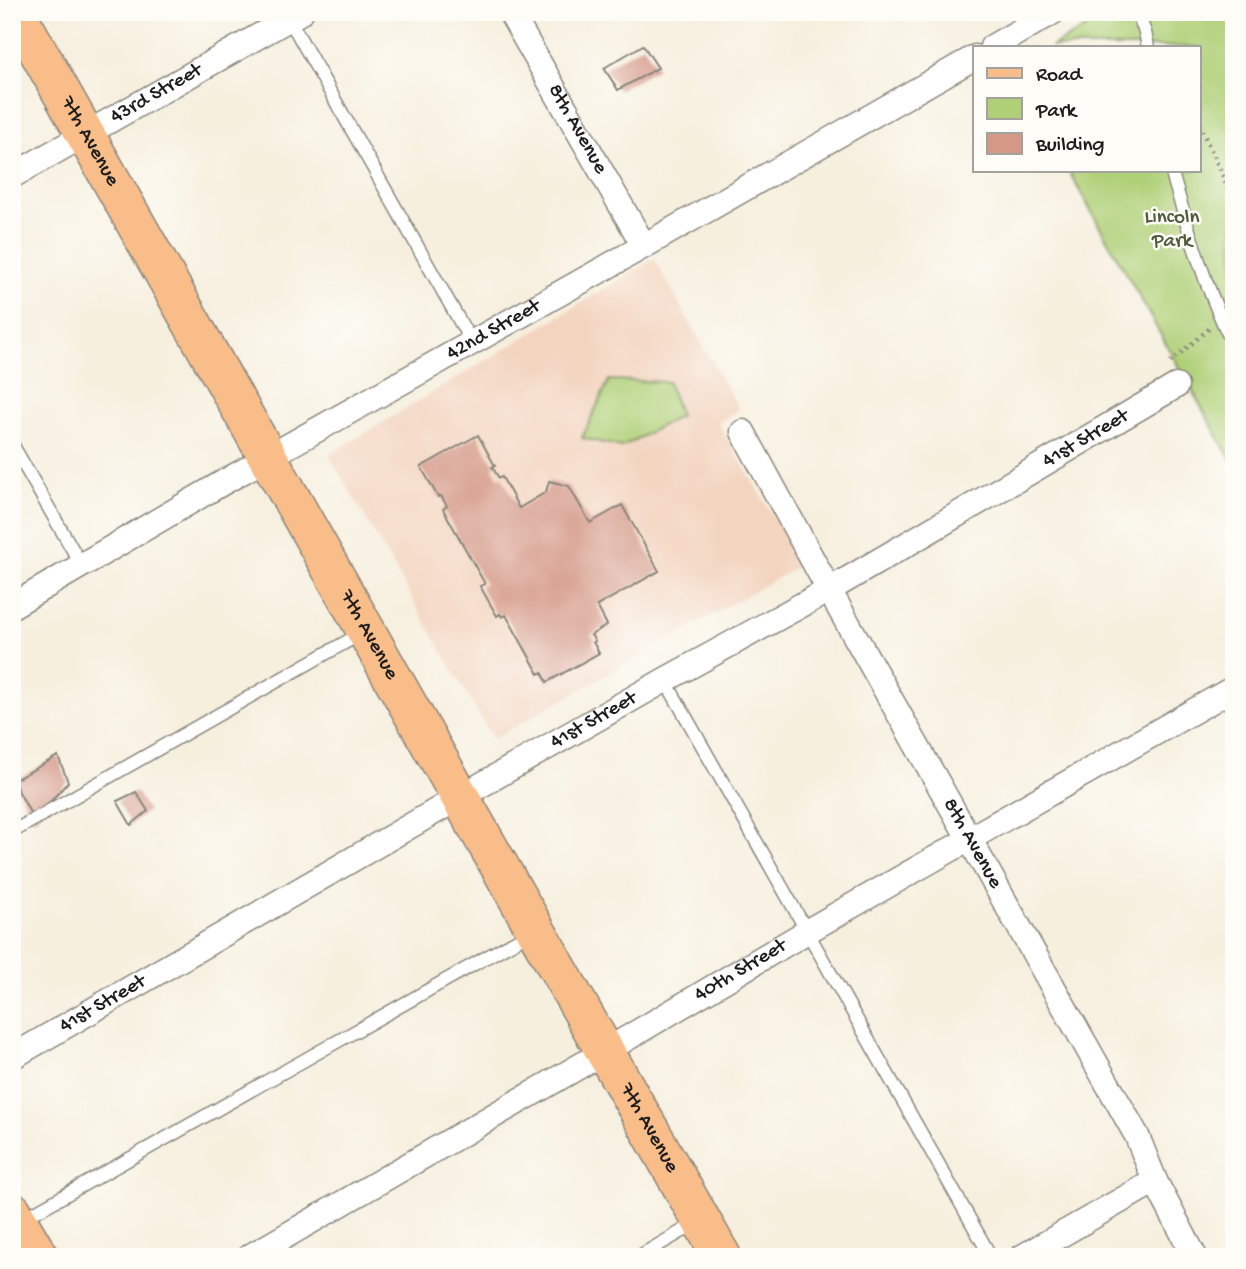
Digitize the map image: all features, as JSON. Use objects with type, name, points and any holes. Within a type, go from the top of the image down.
[{"type":"main road","name":"7th Avenue","points":[[16,12],[722,1257]]},
{"type":"main road","points":[[15,1216],[39,1257]]},
{"type":"street","name":"8th Avenue","points":[[510,12],[644,246]]},
{"type":"street","points":[[994,46],[1053,12]]},
{"type":"street","name":"43rd Street","points":[[12,176],[292,14]]},
{"type":"street","name":"42nd Street","points":[[12,606],[268,457],[973,58]]},
{"type":"street","name":"41st Street","points":[[12,1057],[460,797],[829,590],[1173,374]]},
{"type":"street","name":"8th Avenue","points":[[743,432],[829,590],[1137,1136],[1155,1181],[1195,1257]]},
{"type":"street","name":"40th Street","points":[[249,1257],[806,932],[1234,688]]},
{"type":"street","points":[[1022,1257],[1155,1181]]},
{"type":"lane","points":[[1137,12],[1148,46]]},
{"type":"lane","points":[[292,14],[472,343]]},
{"type":"lane","points":[[1172,172],[1220,320],[1234,346]]},
{"type":"lane","points":[[12,444],[82,566]]},
{"type":"lane","points":[[12,832],[367,631]]},
{"type":"lane","points":[[665,680],[991,1257]]},
{"type":"lane","points":[[15,1216],[535,929]]},
{"type":"lane","points":[[638,1257],[702,1220]]},
{"type":"path","points":[[1200,126],[1234,208]]},
{"type":"path","points":[[1173,374],[1220,320]]},
{"type":"shaded area","points":[[654,259],[739,409],[718,423],[802,564],[493,739],[329,455]]},
{"type":"green space","name":"Lincoln Park","points":[[1115,12],[1234,12],[1234,465],[1069,172],[1200,172],[1200,46],[1053,46]]},
{"type":"green space","points":[[609,380],[668,382],[680,416],[622,447],[582,438]]},
{"type":"building","points":[[643,45],[658,68],[618,90],[604,68]]},
{"type":"building","points":[[478,435],[495,466],[492,467],[499,478],[502,477],[519,508],[546,492],[549,481],[569,486],[590,523],[622,505],[659,571],[597,606],[607,625],[591,635],[599,653],[547,682],[542,672],[539,674],[506,615],[497,616],[480,586],[485,584],[443,509],[447,506],[441,496],[438,497],[421,467]]},
{"type":"building","points":[[58,756],[68,782],[34,820],[13,781]]},
{"type":"building","points":[[136,792],[148,811],[131,825],[117,801]]}]
